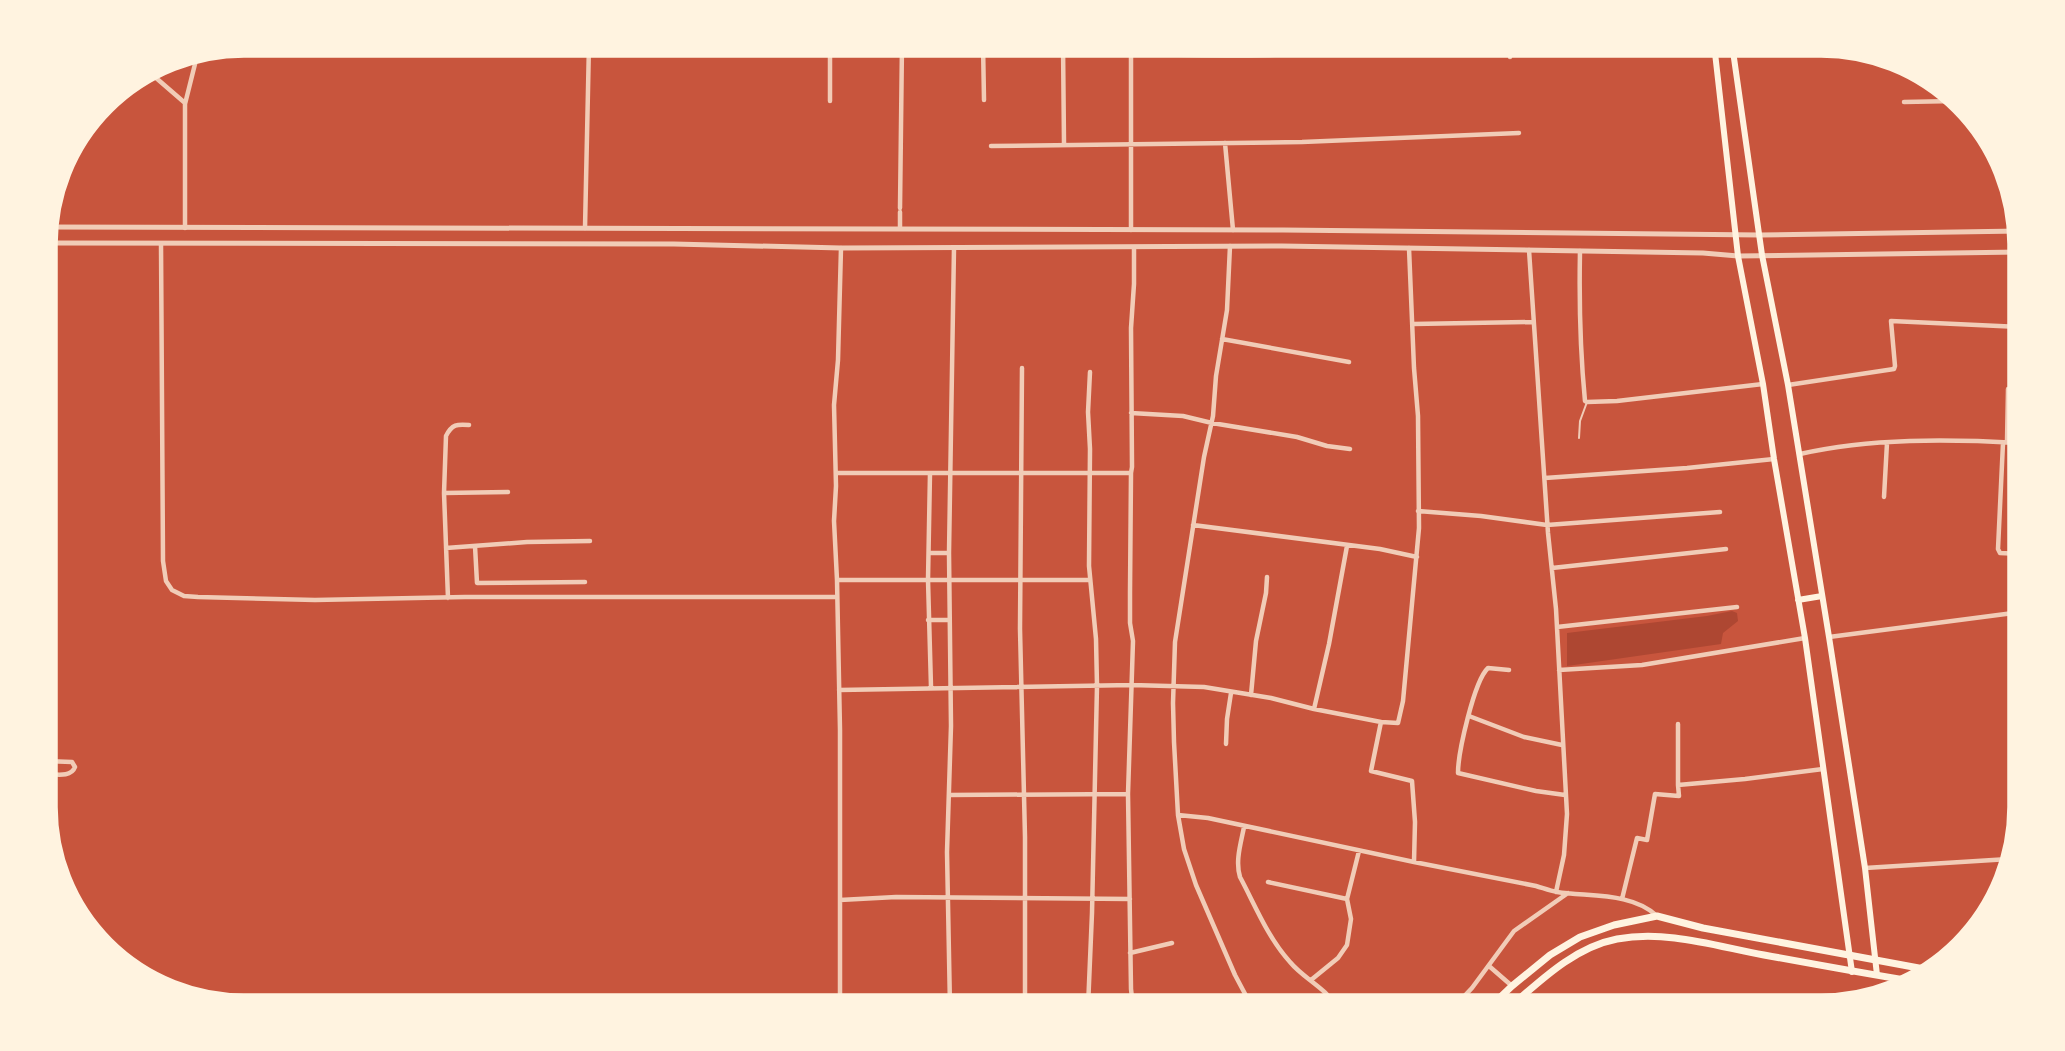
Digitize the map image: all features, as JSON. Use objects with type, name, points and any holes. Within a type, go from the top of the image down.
[{"type":"highway","points":[[1503,995],[1550,955],[1580,937],[1614,925],[1657,916],[1703,928],[1918,968]]},
{"type":"highway","points":[[1524,995],[1566,961],[1592,947],[1616,939],[1662,936],[1898,979]]},
{"type":"main road","points":[[1715,56],[1738,256],[1763,384],[1805,638],[1852,972]]},
{"type":"main road","points":[[1734,56],[1762,255],[1800,454],[1829,637],[1865,868],[1877,975]]},
{"type":"main road","points":[[1798,600],[1822,596]]},
{"type":"street","points":[[585,228],[589,56]]},
{"type":"street","points":[[830,56],[830,101]]},
{"type":"street","points":[[900,228],[902,56]]},
{"type":"street","points":[[983,56],[984,100]]},
{"type":"street","points":[[1063,56],[1064,144]]},
{"type":"street","points":[[1131,230],[1132,56]]},
{"type":"street","points":[[185,228],[186,104],[195,63]]},
{"type":"street","points":[[156,78],[186,104]]},
{"type":"street","points":[[1904,102],[1944,102]]},
{"type":"street","points":[[991,146],[1302,142],[1519,133]]},
{"type":"street","points":[[1225,143],[1233,230]]},
{"type":"street","points":[[57,228],[900,228],[1736,235],[2008,231]]},
{"type":"street","points":[[480,229],[480,244]]},
{"type":"street","points":[[56,243],[674,244],[841,248],[1230,246],[1738,256],[2009,252]]},
{"type":"street","points":[[161,244],[163,561],[166,581],[172,590],[184,596],[210,598],[315,600],[836,597]]},
{"type":"street","points":[[1230,246],[1227,310],[1216,376],[1212,424],[1204,457],[1175,642],[1174,742],[1178,815],[1184,849],[1196,885],[1246,995]]},
{"type":"street","points":[[840,995],[839,690],[834,405],[841,248]]},
{"type":"street","points":[[950,995],[949,553],[954,248]]},
{"type":"street","points":[[1132,995],[1128,794],[1133,641],[1130,623],[1130,473],[1134,248]]},
{"type":"street","points":[[839,690],[1132,685],[1204,687],[1381,722],[1398,723],[1402,713],[1419,528],[1418,416],[1409,248]]},
{"type":"street","points":[[1529,250],[1547,525],[1557,627],[1567,833],[1556,892]]},
{"type":"street","points":[[1580,251],[1580,337],[1585,401],[1617,401],[1763,384]]},
{"type":"street","points":[[1788,386],[1894,369],[1891,321],[2009,326]]},
{"type":"street","points":[[1413,324],[1534,322]]},
{"type":"street","points":[[1222,339],[1349,362]]},
{"type":"street","points":[[1022,368],[1020,686],[1024,794],[1025,995]]},
{"type":"street","points":[[1088,995],[1097,686],[1090,580],[1090,372]]},
{"type":"street","points":[[2008,389],[1998,549],[2000,553],[2009,553]]},
{"type":"street","points":[[1131,413],[1183,416],[1212,424],[1297,437],[1326,446],[1350,449]]},
{"type":"street","points":[[448,598],[444,493],[446,436],[455,425],[469,425]]},
{"type":"street","points":[[1800,454],[1887,443],[1967,440],[2009,442]]},
{"type":"street","points":[[1884,497],[1887,443]]},
{"type":"street","points":[[1545,478],[1774,459]]},
{"type":"street","points":[[836,473],[1130,473]]},
{"type":"street","points":[[930,473],[928,620],[931,687]]},
{"type":"street","points":[[444,493],[508,492]]},
{"type":"street","points":[[1418,511],[1547,525],[1720,512]]},
{"type":"street","points":[[1193,525],[1417,557]]},
{"type":"street","points":[[446,548],[590,541]]},
{"type":"street","points":[[475,546],[477,583],[585,582]]},
{"type":"street","points":[[1314,709],[1347,546]]},
{"type":"street","points":[[1552,568],[1726,549]]},
{"type":"street","points":[[929,553],[949,553]]},
{"type":"street","points":[[1251,695],[1256,641],[1267,577]]},
{"type":"street","points":[[837,580],[1090,580]]},
{"type":"street","points":[[1557,627],[1737,607]]},
{"type":"street","points":[[1829,637],[2009,614]]},
{"type":"street","points":[[928,620],[949,620]]},
{"type":"street","points":[[1559,670],[1642,665],[1805,638]]},
{"type":"street","points":[[1508,670],[1485,670],[1469,716],[1459,775],[1565,795]]},
{"type":"street","points":[[1226,744],[1231,693]]},
{"type":"street","points":[[1469,716],[1524,737],[1562,745]]},
{"type":"street","points":[[1381,722],[1371,771],[1412,781],[1415,822],[1413,862]]},
{"type":"street","points":[[1622,899],[1635,842],[1637,838],[1647,840],[1654,795],[1679,796],[1678,724]]},
{"type":"street","points":[[56,761],[72,762],[75,767],[70,774],[56,774]]},
{"type":"street","points":[[1678,785],[1824,769]]},
{"type":"street","points":[[949,795],[1128,794]]},
{"type":"street","points":[[1178,815],[1208,818],[1556,892],[1622,899],[1645,906],[1657,916]]},
{"type":"street","points":[[1244,827],[1238,854],[1240,877],[1288,961],[1328,995]]},
{"type":"street","points":[[1311,980],[1338,958],[1347,945],[1351,919],[1347,900],[1359,851]]},
{"type":"street","points":[[1865,868],[2001,859]]},
{"type":"street","points":[[1268,882],[1347,900]]},
{"type":"street","points":[[1465,995],[1514,930],[1569,893]]},
{"type":"street","points":[[840,900],[896,897],[1130,899]]},
{"type":"street","points":[[1130,953],[1172,943]]},
{"type":"street","points":[[1488,966],[1512,986]]},
{"type":"lane","points":[[1579,438],[1580,421],[1587,402]]},
{"type":"shaded area","points":[[1732,611],[1737,613],[1738,621],[1723,633],[1721,644],[1567,666],[1567,633]]}]
